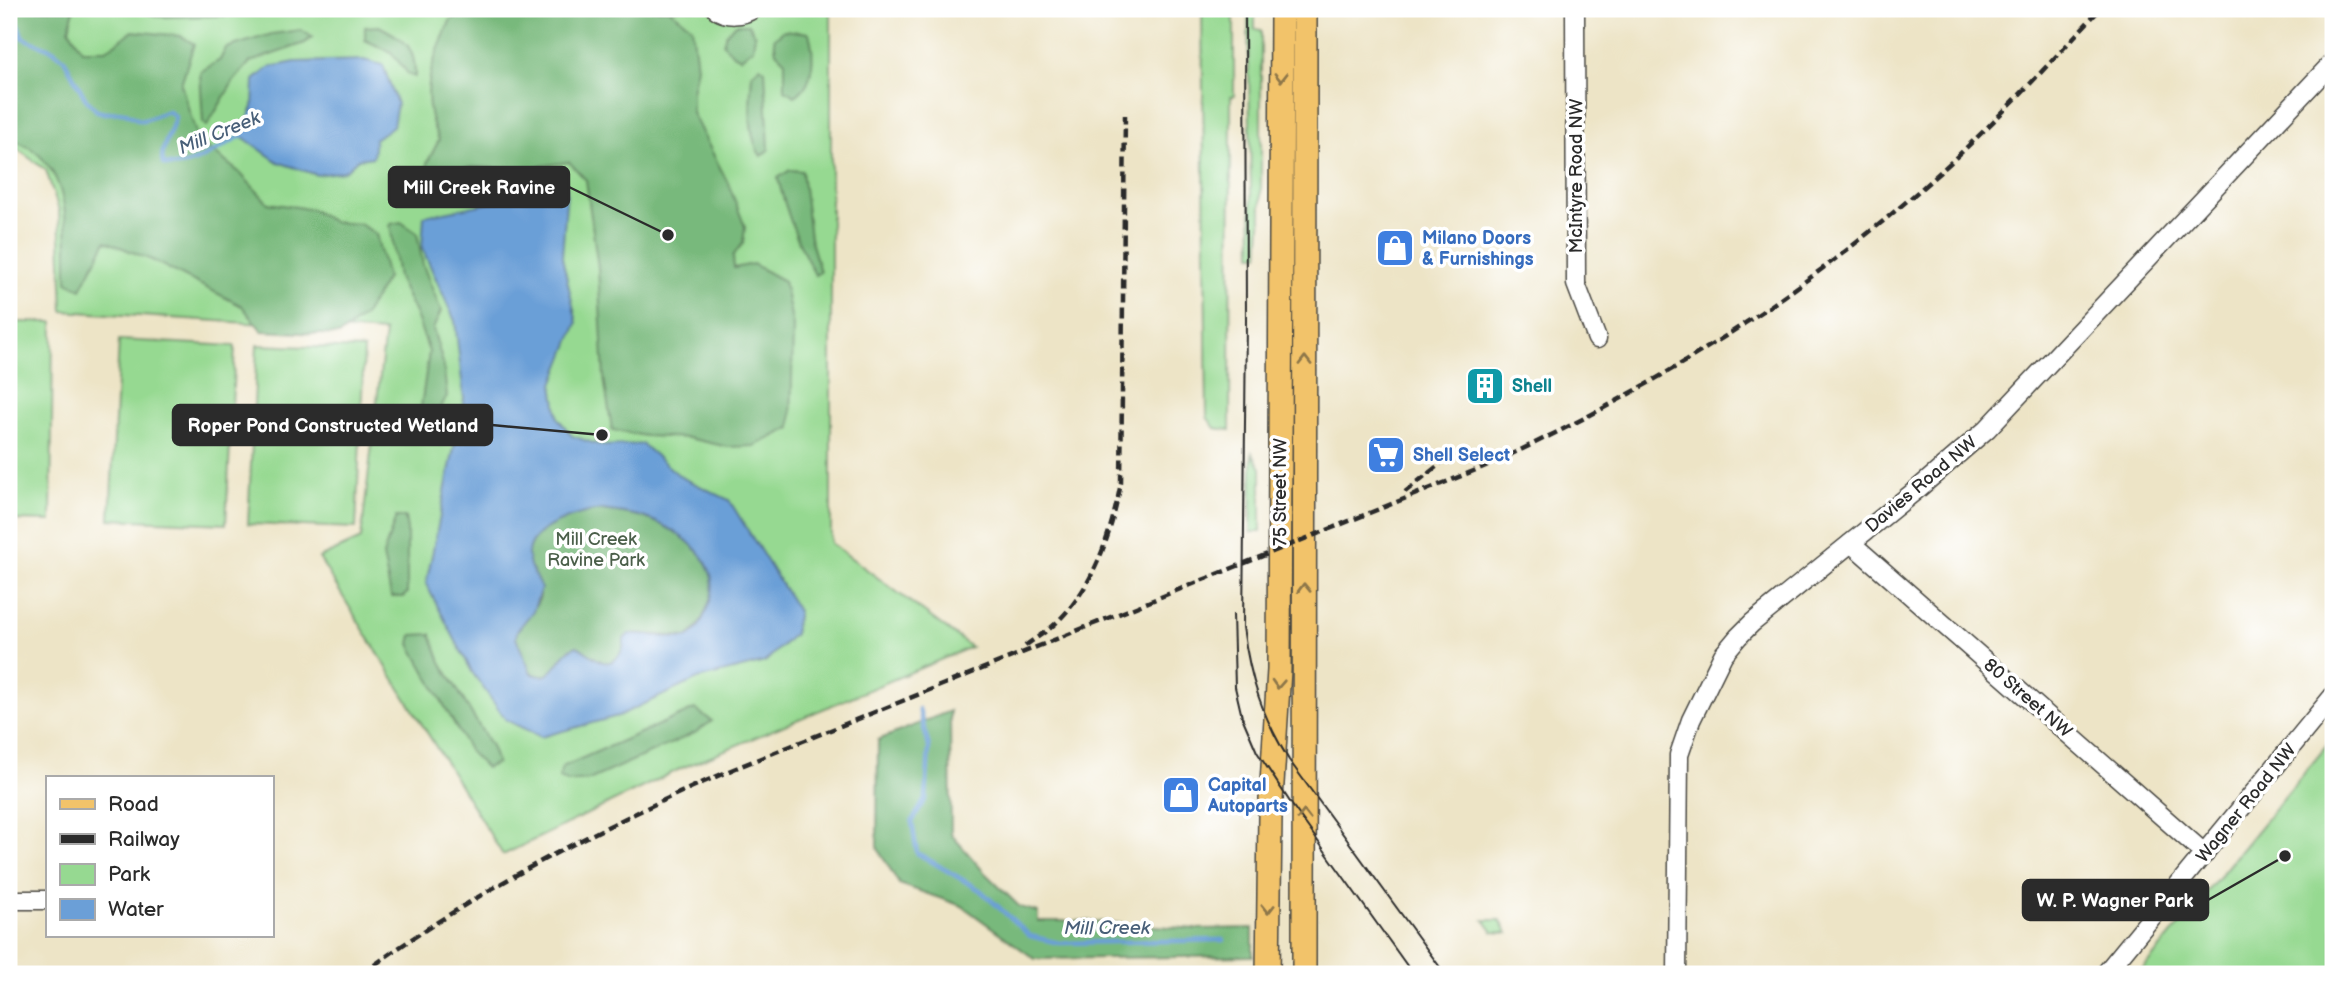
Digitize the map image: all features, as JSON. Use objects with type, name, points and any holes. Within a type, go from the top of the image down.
[{"type":"main road","name":"75 Street NW","points":[[1268,974],[1270,816],[1279,670],[1282,9]]},
{"type":"main road","name":"75 Street NW","points":[[1304,974],[1305,9]]},
{"type":"street","points":[[716,9],[732,15],[753,9]]},
{"type":"street","name":"McIntyre Road NW","points":[[1575,9],[1576,284],[1597,338]]},
{"type":"street","name":"Davies Road NW","points":[[1677,974],[1679,755],[1685,734],[1731,644],[1752,623],[1964,449],[2008,409],[2333,62]]},
{"type":"street","name":"80 Street NW","points":[[1851,543],[2205,854]]},
{"type":"street","name":"Wagner Road NW","points":[[2105,974],[2333,696]]},
{"type":"street","points":[[9,900],[46,900]]},
{"type":"green space","name":"Mill Creek Ravine Park","points":[[9,9],[831,9],[831,543],[971,647],[682,768],[503,855],[319,558],[361,539],[385,332],[63,311],[59,211],[46,170],[13,146],[9,140]]},
{"type":"green space","points":[[9,9],[74,9],[69,29],[82,50],[106,50],[133,31],[181,36],[194,44],[181,84],[198,140],[239,172],[268,203],[311,209],[333,222],[360,224],[376,234],[387,278],[364,316],[339,335],[262,331],[242,306],[154,261],[106,241],[81,289],[67,282],[65,210],[55,177],[46,162],[33,150],[9,138]]},
{"type":"green space","points":[[132,9],[291,9],[272,15],[160,17]]},
{"type":"green space","points":[[482,9],[669,9],[692,27],[697,67],[692,92],[692,113],[728,183],[745,227],[743,243],[733,256],[734,268],[753,264],[784,281],[793,326],[791,428],[754,446],[728,447],[688,438],[645,436],[612,430],[604,378],[598,268],[586,180],[569,162],[514,169],[476,167],[460,170],[440,180],[428,177],[427,163],[439,140],[429,108],[428,93],[433,64],[451,19]]},
{"type":"green space","points":[[1202,9],[1234,9],[1234,96],[1231,97],[1230,430],[1215,428],[1207,417]]},
{"type":"green space","points":[[1248,9],[1255,9],[1255,29],[1261,30],[1259,255],[1252,255]]},
{"type":"green space","points":[[735,24],[749,24],[755,35],[753,48],[741,58],[723,44],[726,34]]},
{"type":"green space","points":[[379,26],[407,45],[415,66],[415,77],[409,75],[391,52],[365,40],[365,27]]},
{"type":"green space","points":[[301,30],[312,37],[305,43],[250,62],[233,82],[207,126],[203,123],[200,72],[220,60],[226,48],[272,34]]},
{"type":"green space","points":[[784,30],[809,33],[811,41],[810,76],[802,91],[795,96],[785,90],[785,61],[776,52],[774,39]]},
{"type":"green space","points":[[760,66],[765,70],[769,149],[761,156],[753,139],[750,105],[752,74]]},
{"type":"green space","points":[[1292,154],[1293,541],[1287,543]]},
{"type":"green space","points":[[790,170],[802,171],[810,237],[820,272],[815,275],[793,228],[778,178]]},
{"type":"green space","points":[[401,222],[417,233],[423,265],[441,311],[433,329],[443,363],[447,396],[436,417],[420,414],[429,352],[416,315],[398,278],[390,224]]},
{"type":"green space","points":[[9,322],[53,322],[51,521],[9,520]]},
{"type":"green space","points":[[119,340],[235,346],[226,524],[110,519]]},
{"type":"green space","points":[[257,345],[364,349],[356,528],[248,524]]},
{"type":"green space","points":[[1252,453],[1261,468],[1261,532],[1251,532]]},
{"type":"green space","points":[[602,510],[653,521],[683,537],[705,561],[711,575],[713,590],[708,606],[697,627],[687,637],[636,633],[624,639],[619,655],[608,662],[600,661],[577,646],[570,649],[546,675],[531,673],[516,638],[516,633],[540,596],[539,586],[529,565],[528,549],[542,531],[554,524],[579,514]]},
{"type":"green space","points":[[396,517],[405,517],[407,530],[407,593],[403,597],[391,597],[383,555]]},
{"type":"green space","points":[[431,634],[441,662],[491,746],[497,763],[486,768],[470,752],[410,644],[412,635]]},
{"type":"green space","points":[[695,709],[712,721],[695,733],[589,780],[569,782],[559,778],[562,767]]},
{"type":"green space","points":[[950,711],[951,834],[984,872],[1020,907],[1038,912],[1038,921],[1088,921],[1197,929],[1253,928],[1253,956],[1035,959],[962,906],[899,884],[877,847],[878,740]]},
{"type":"green space","points":[[2333,738],[2333,974],[2139,974]]},
{"type":"green space","points":[[1484,920],[1500,920],[1508,933],[1493,932]]},
{"type":"water","points":[[364,60],[383,65],[397,104],[393,126],[375,139],[373,157],[358,159],[345,171],[317,175],[278,162],[241,136],[253,107],[254,80],[270,67],[295,62]]},
{"type":"water","points":[[564,180],[567,189],[562,257],[577,323],[553,384],[558,418],[572,436],[602,446],[642,444],[681,477],[729,500],[798,611],[794,634],[765,662],[698,679],[618,716],[541,737],[506,720],[472,672],[426,584],[464,399],[455,321],[422,248],[424,216],[515,198]],"holes":[[[602,510],[653,521],[668,528],[695,548],[711,575],[712,590],[703,619],[688,637],[629,634],[624,639],[619,655],[612,661],[600,661],[577,646],[570,649],[546,675],[531,673],[516,638],[517,631],[533,611],[541,589],[529,562],[531,544],[546,528],[582,514]]]},
{"type":"waterway","name":"Mill Creek","points":[[16,9],[15,18],[23,38],[53,50],[64,59],[85,98],[97,111],[124,112],[139,120],[168,111],[175,117],[164,146],[163,164],[195,161],[245,134]]},
{"type":"waterway","name":"Mill Creek","points":[[919,709],[929,747],[926,798],[912,822],[917,853],[980,890],[1030,936],[1059,943],[1223,940]]},
{"type":"tram line","points":[[1245,9],[1243,627],[1249,664],[1264,712],[1289,760],[1445,974]]},
{"type":"tram line","points":[[1233,614],[1235,687],[1242,717],[1257,752],[1413,974]]},
{"type":"railway","points":[[362,974],[496,886],[590,835],[687,789],[1481,468],[1607,406],[1727,335],[1842,254],[1949,164],[1988,127],[2100,9]]},
{"type":"railway","points":[[1025,646],[1056,623],[1081,593],[1106,540],[1121,483],[1125,115]]},
{"type":"railway","points":[[1405,492],[1451,455]]},
{"type":"place","name":"Mill Creek Ravine","points":[[668,235]]},
{"type":"place","name":"Milano Doors & Furnishings","points":[[1395,248]]},
{"type":"place","name":"Shell","points":[[1485,386]]},
{"type":"place","name":"Roper Pond Constructed Wetland","points":[[602,435]]},
{"type":"place","name":"Shell Select","points":[[1386,455]]},
{"type":"place","name":"Capital Autoparts","points":[[1181,795]]},
{"type":"place","name":"W. P. Wagner Park","points":[[2285,856]]}]
